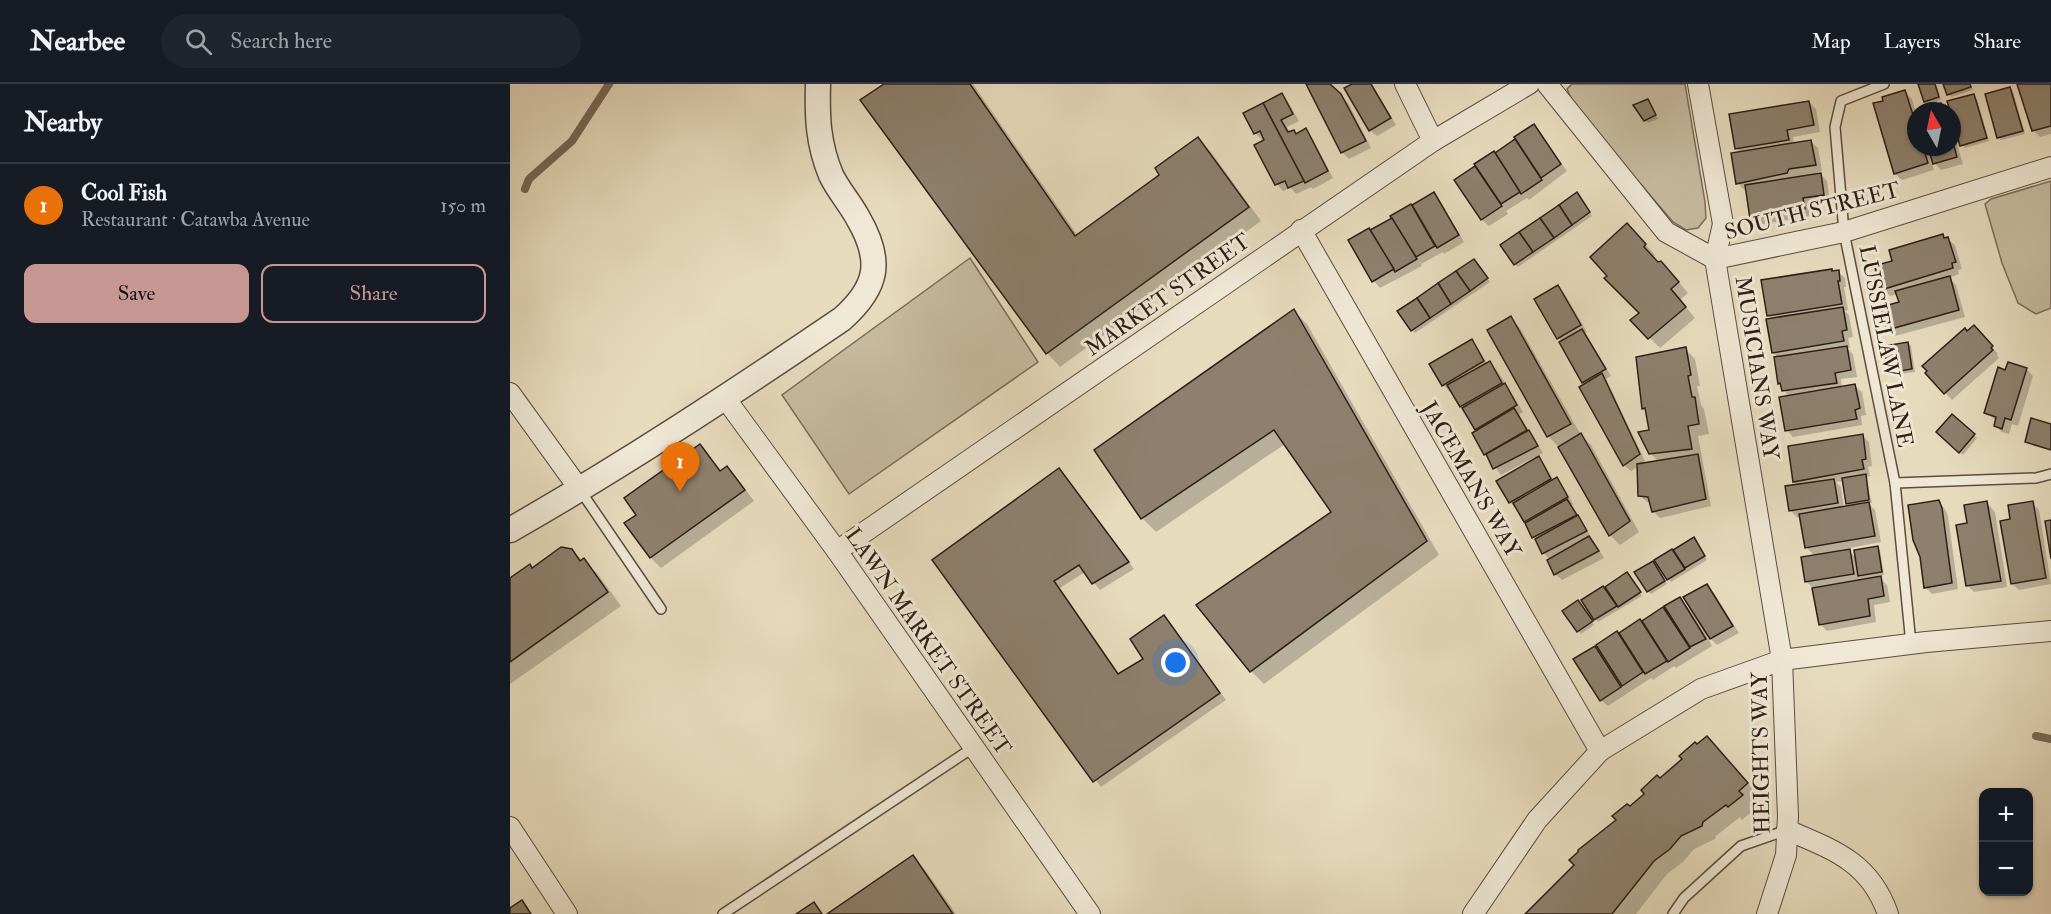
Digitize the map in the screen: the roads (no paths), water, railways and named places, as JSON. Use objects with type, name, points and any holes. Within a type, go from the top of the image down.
[{"type":"street","points":[[510,530],[580,490],[725,398],[842,319],[859,304],[871,284],[874,264],[871,243],[859,218],[832,176],[819,140],[818,84]]},
{"type":"street","points":[[1405,84],[1433,141]]},
{"type":"street","name":"MARKET STREET","points":[[837,551],[1301,230],[1433,141],[1529,84]]},
{"type":"street","name":"SOUTH STREET","points":[[1547,84],[1666,232],[1715,259],[1844,232],[2051,167]]},
{"type":"street","name":"MUSICIANS WAY","points":[[1698,84],[1723,224],[1715,259],[1782,660]]},
{"type":"street","name":"JACEMANS WAY","points":[[1301,230],[1600,751]]},
{"type":"street","points":[[510,393],[580,490]]},
{"type":"street","name":"LAWN MARKET STREET","points":[[725,398],[837,551],[1089,914]]},
{"type":"street","points":[[1473,914],[1537,820],[1600,751],[1701,690],[1782,660],[1911,644],[2051,631]]},
{"type":"street","name":"HEIGHTS WAY","points":[[1767,914],[1786,855],[1789,810],[1782,660]]},
{"type":"street","points":[[510,827],[567,914]]},
{"type":"street","points":[[1787,830],[1836,851],[1864,871],[1884,902],[1888,914]]},
{"type":"lane","name":"LUSSIELAW LANE","points":[[1884,84],[1841,101],[1835,126],[1844,232],[1895,483],[1911,644]]},
{"type":"lane","points":[[1895,483],[2036,478],[2051,474]]},
{"type":"lane","points":[[580,490],[661,609]]},
{"type":"lane","points":[[723,914],[974,747]]},
{"type":"lane","points":[[1673,914],[1684,898],[1741,846],[1787,830]]},
{"type":"waterway","points":[[525,189],[529,179],[572,141],[609,84]]},
{"type":"waterway","points":[[2036,736],[2051,739]]},
{"type":"place","name":"Cool Fish","points":[[680,492]]}]
